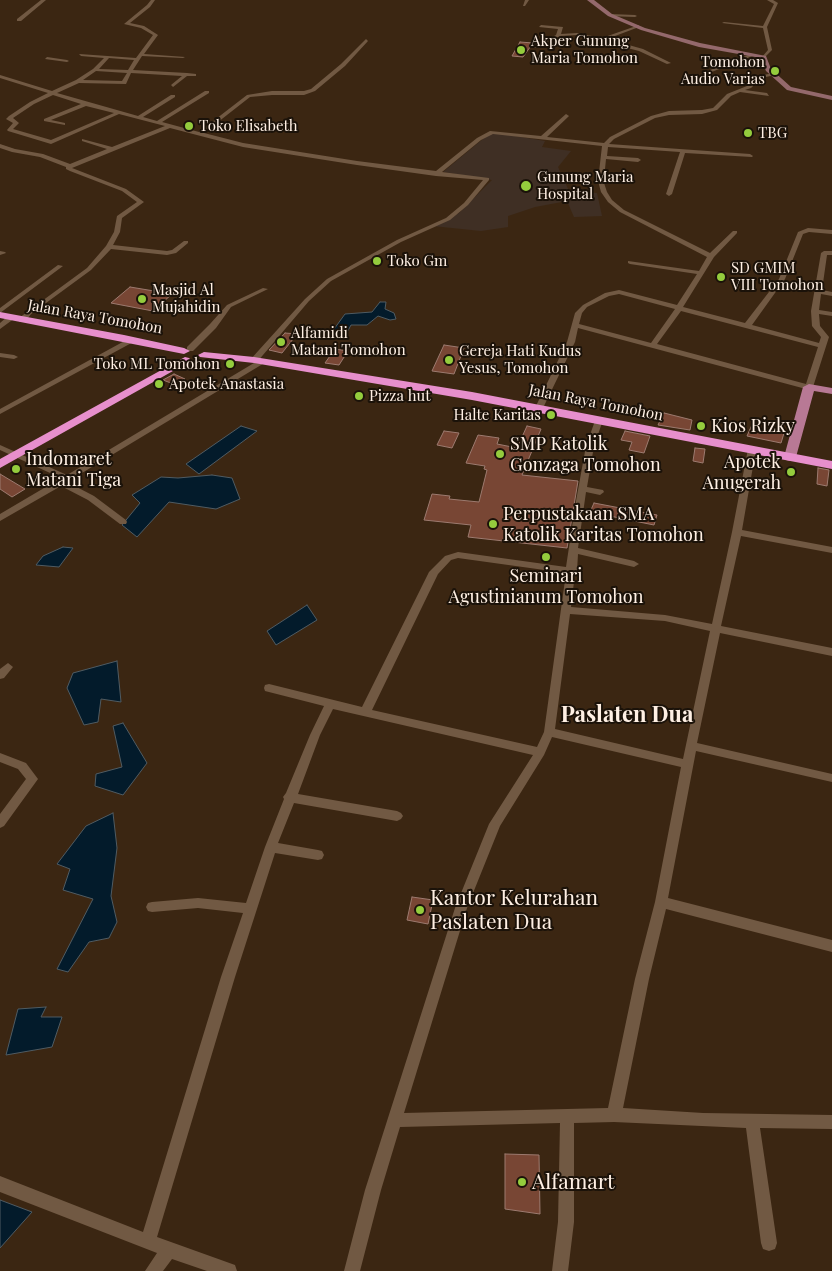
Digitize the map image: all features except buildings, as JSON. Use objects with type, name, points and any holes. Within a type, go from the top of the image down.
[{"type":"highway","name":"Jalan Raya Tomohon","points":[[0,316],[133,340],[186,353],[196,360],[204,355],[258,361],[539,408],[832,465]]},
{"type":"highway","points":[[0,464],[171,369],[186,353]]},
{"type":"main road","points":[[590,0],[610,15],[636,26],[699,45],[764,57],[766,67],[789,88],[832,98]]},
{"type":"main road","points":[[790,457],[809,387],[832,392]]},
{"type":"street","points":[[19,20],[44,0]]},
{"type":"street","points":[[78,81],[124,83],[138,57],[156,34],[140,26],[126,24],[149,6],[153,0]]},
{"type":"street","points":[[524,5],[527,0]]},
{"type":"street","points":[[764,57],[770,50],[765,27],[776,4],[775,1],[769,0]]},
{"type":"street","points":[[610,15],[635,16]]},
{"type":"street","points":[[724,23],[765,27]]},
{"type":"street","points":[[542,26],[561,28],[558,35]]},
{"type":"street","points":[[602,39],[636,26]]},
{"type":"street","points":[[536,47],[558,35],[577,34],[640,50],[669,63]]},
{"type":"street","points":[[199,134],[249,96],[272,93],[304,93],[313,90],[343,65],[366,40]]},
{"type":"street","points":[[707,72],[753,54]]},
{"type":"street","points":[[81,55],[184,57]]},
{"type":"street","points":[[3,118],[11,116],[32,103],[78,81],[95,70],[108,57]]},
{"type":"street","points":[[47,58],[67,61]]},
{"type":"street","points":[[95,70],[194,75]]},
{"type":"street","points":[[173,86],[187,74]]},
{"type":"street","points":[[711,256],[642,222],[622,211],[610,201],[604,192],[601,181],[605,145],[612,138],[653,116],[669,113],[710,111],[729,95],[750,87],[759,77],[772,74]]},
{"type":"street","points":[[0,76],[10,81],[86,104],[262,149],[436,174],[487,179],[466,204],[448,219],[399,241],[324,284],[307,300],[258,361],[0,518]]},
{"type":"street","points":[[739,91],[767,95]]},
{"type":"street","points":[[157,123],[208,92]]},
{"type":"street","points":[[138,118],[173,96]]},
{"type":"street","points":[[63,124],[46,120],[86,104]]},
{"type":"street","points":[[11,116],[9,119],[16,123],[10,129],[11,131],[48,142],[118,112]]},
{"type":"street","points":[[542,138],[566,116]]},
{"type":"street","points":[[0,146],[9,150],[42,155],[70,166],[170,126]]},
{"type":"street","points":[[436,174],[472,145],[490,133],[499,132],[605,145],[750,156]]},
{"type":"street","points":[[84,140],[113,149]]},
{"type":"street","points":[[669,194],[683,151]]},
{"type":"street","points":[[603,157],[638,160]]},
{"type":"street","points":[[0,327],[29,313],[90,269],[109,247],[117,232],[119,216],[139,205],[141,200],[115,186],[68,168],[70,166]]},
{"type":"street","points":[[601,181],[632,181]]},
{"type":"street","points":[[748,325],[782,279],[800,234],[808,230],[832,232]]},
{"type":"street","points":[[652,345],[680,307],[711,256],[735,232]]},
{"type":"street","points":[[109,247],[167,253],[174,252],[186,242]]},
{"type":"street","points":[[575,324],[809,387],[825,336],[816,326],[815,311],[824,253],[832,253]]},
{"type":"street","points":[[630,262],[701,273]]},
{"type":"street","points":[[0,311],[60,266]]},
{"type":"street","points":[[186,353],[213,326],[228,306],[265,289]]},
{"type":"street","points":[[539,408],[571,342],[579,313],[585,306],[597,298],[614,292],[680,307],[822,346]]},
{"type":"street","points":[[819,292],[832,294]]},
{"type":"street","points":[[815,311],[832,314]]},
{"type":"street","points":[[1,411],[133,340]]},
{"type":"street","points":[[0,355],[14,357]]},
{"type":"street","points":[[352,1271],[373,1190],[458,917],[495,824],[540,752],[549,732],[582,489],[590,446],[599,420]]},
{"type":"street","points":[[0,447],[18,454],[64,480],[123,522]]},
{"type":"street","points":[[614,1115],[642,979],[661,902],[715,628],[737,532],[752,449]]},
{"type":"street","points":[[582,489],[600,492]]},
{"type":"street","points":[[737,532],[832,550]]},
{"type":"street","points":[[574,550],[634,564]]},
{"type":"street","points":[[366,712],[434,572],[448,558],[458,556],[572,571]]},
{"type":"street","points":[[566,610],[665,618],[832,652]]},
{"type":"street","points":[[0,675],[8,667]]},
{"type":"street","points":[[269,688],[330,704],[540,752]]},
{"type":"street","points":[[148,1242],[228,978],[271,847],[289,797],[330,704]]},
{"type":"street","points":[[549,732],[688,764]]},
{"type":"street","points":[[692,746],[832,778]]},
{"type":"street","points":[[0,757],[22,766],[32,779],[0,823]]},
{"type":"street","points":[[289,797],[397,816]]},
{"type":"street","points":[[271,847],[318,855]]},
{"type":"street","points":[[661,902],[832,946]]},
{"type":"street","points":[[152,907],[198,903],[251,909]]},
{"type":"street","points":[[395,1120],[614,1115],[752,1121],[832,1122]]},
{"type":"street","points":[[560,1271],[566,1222],[567,1116]]},
{"type":"street","points":[[752,1121],[769,1243]]},
{"type":"street","points":[[0,1184],[148,1242],[229,1271]]},
{"type":"street","points":[[153,1271],[170,1249]]},
{"type":"shaded area","name":"Gunung Maria Hospital","points":[[497,133],[545,141],[542,147],[571,151],[558,167],[569,191],[597,193],[602,216],[574,217],[567,201],[535,207],[508,216],[508,227],[481,231],[433,226],[459,213],[492,180],[443,172],[489,134]]},
{"type":"water","points":[[380,302],[386,302],[385,309],[394,313],[396,319],[390,320],[378,316],[367,325],[351,325],[344,338],[329,336],[345,314],[372,312]]},
{"type":"water","points":[[241,426],[257,431],[199,474],[186,464]]},
{"type":"water","points":[[212,475],[232,478],[240,499],[216,509],[169,502],[137,537],[122,525],[140,503],[132,495],[161,477],[178,478]]},
{"type":"water","points":[[63,547],[73,548],[59,567],[36,565],[43,556]]},
{"type":"water","points":[[307,605],[317,620],[276,645],[267,631]]},
{"type":"water","points":[[117,661],[121,702],[101,699],[98,722],[84,725],[67,688],[73,673]]},
{"type":"water","points":[[123,723],[147,763],[123,795],[95,786],[96,774],[122,767],[113,726]]},
{"type":"water","points":[[113,813],[117,848],[111,896],[117,922],[109,938],[89,942],[68,972],[57,969],[93,899],[63,890],[70,869],[57,864],[86,826]]},
{"type":"water","points":[[46,1007],[41,1017],[62,1017],[52,1047],[6,1055],[18,1009]]},
{"type":"water","points":[[0,1200],[32,1212],[0,1248]]},
{"type":"place","name":"Akper Gunung Maria Tomohon","points":[[521,50]]},
{"type":"place","name":"Tomohon Audio Varias","points":[[775,71]]},
{"type":"place","name":"Toko Elisabeth","points":[[189,126]]},
{"type":"place","name":"TBG","points":[[748,133]]},
{"type":"place","name":"Gunung Maria Hospital","points":[[526,186]]},
{"type":"place","name":"Toko Gm","points":[[377,261]]},
{"type":"place","name":"SD GMIM VIII Tomohon","points":[[721,277]]},
{"type":"place","name":"Masjid Al Mujahidin","points":[[142,299]]},
{"type":"place","name":"Alfamidi Matani Tomohon","points":[[281,342]]},
{"type":"place","name":"Gereja Hati Kudus Yesus, Tomohon","points":[[449,360]]},
{"type":"place","name":"Toko ML Tomohon","points":[[230,364]]},
{"type":"place","name":"Apotek Anastasia","points":[[159,384]]},
{"type":"place","name":"Pizza hut","points":[[359,396]]},
{"type":"place","name":"Halte Karitas","points":[[551,415]]},
{"type":"place","name":"Kios Rizky","points":[[701,426]]},
{"type":"place","name":"SMP Katolik Gonzaga Tomohon","points":[[500,454]]},
{"type":"place","name":"Indomaret Matani Tiga","points":[[16,469]]},
{"type":"place","name":"Apotek Anugerah","points":[[791,472]]},
{"type":"place","name":"Perpustakaan SMA Katolik Karitas Tomohon","points":[[493,524]]},
{"type":"place","name":"Seminari Agustinianum Tomohon","points":[[546,557]]},
{"type":"place","name":"Kantor Kelurahan Paslaten Dua","points":[[420,910]]},
{"type":"place","name":"Alfamart","points":[[522,1182]]},
{"type":"district","name":"Paslaten Dua","points":[[627,715]]}]
